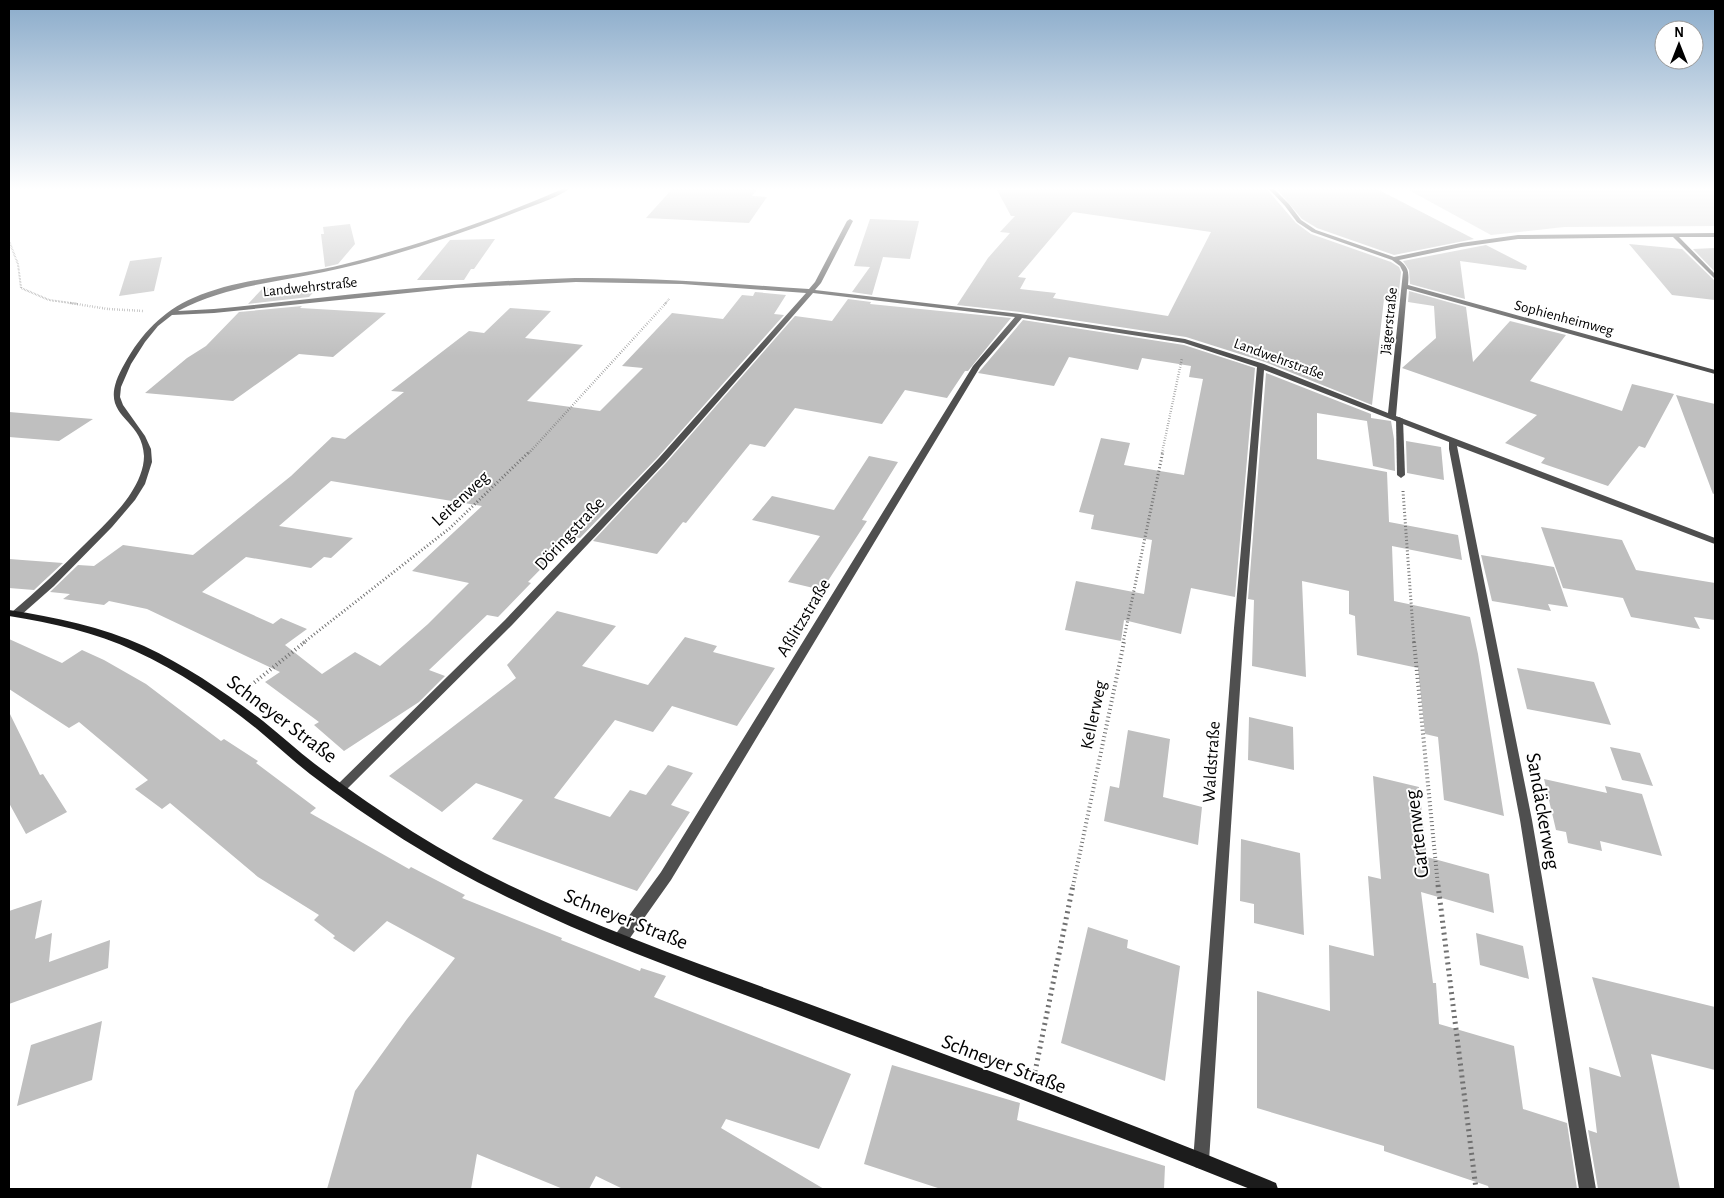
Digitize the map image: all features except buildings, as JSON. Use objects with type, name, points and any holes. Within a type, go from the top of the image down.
[{"type":"street","points":[[12,614],[35,600],[117,517],[134,496],[143,476],[148,456],[144,442],[117,404],[116,392],[120,378],[136,351],[156,325],[170,313],[191,300],[222,290],[343,266],[419,244]]},
{"type":"street","points":[[811,291],[818,283],[838,244]]},
{"type":"street","points":[[1351,244],[1394,259],[1476,244]]},
{"type":"street","points":[[1683,244],[1715,277]]},
{"type":"street","name":"Jägerstraße","points":[[1394,259],[1402,265],[1406,272],[1395,418],[1401,475]]},
{"type":"street","name":"Landwehrstraße","points":[[170,313],[214,311],[513,282],[576,280],[682,282],[811,291],[1020,316],[1185,341],[1261,366],[1715,541]]},
{"type":"street","name":"Sophienheimweg","points":[[1405,286],[1715,372]]},
{"type":"street","name":"Döringstraße","points":[[340,788],[509,622],[629,495],[800,306],[811,291]]},
{"type":"street","name":"Aßlitzstraße","points":[[620,940],[666,876],[972,374],[1020,316]]},
{"type":"street","name":"Waldstraße","points":[[1201,1161],[1238,648],[1261,366]]},
{"type":"street","name":"Sandäckerweg","points":[[1453,441],[1453,449],[1526,820],[1588,1189]]},
{"type":"street","name":"Schneyer Straße","points":[[12,614],[76,627],[136,647],[183,672],[262,727],[293,754],[376,815],[463,868],[506,890],[620,940],[1030,1095],[1270,1189]]},
{"type":"path","points":[[10,244],[18,264],[21,288],[48,300],[108,309],[170,313]]},
{"type":"path","name":"Leitenweg","points":[[229,703],[359,598],[450,528],[533,449],[653,319],[682,282]]},
{"type":"path","name":"Kellerweg","points":[[1030,1095],[1185,341]]},
{"type":"path","name":"Gartenweg","points":[[1401,475],[1411,570],[1412,620],[1423,748],[1476,1189]]}]
